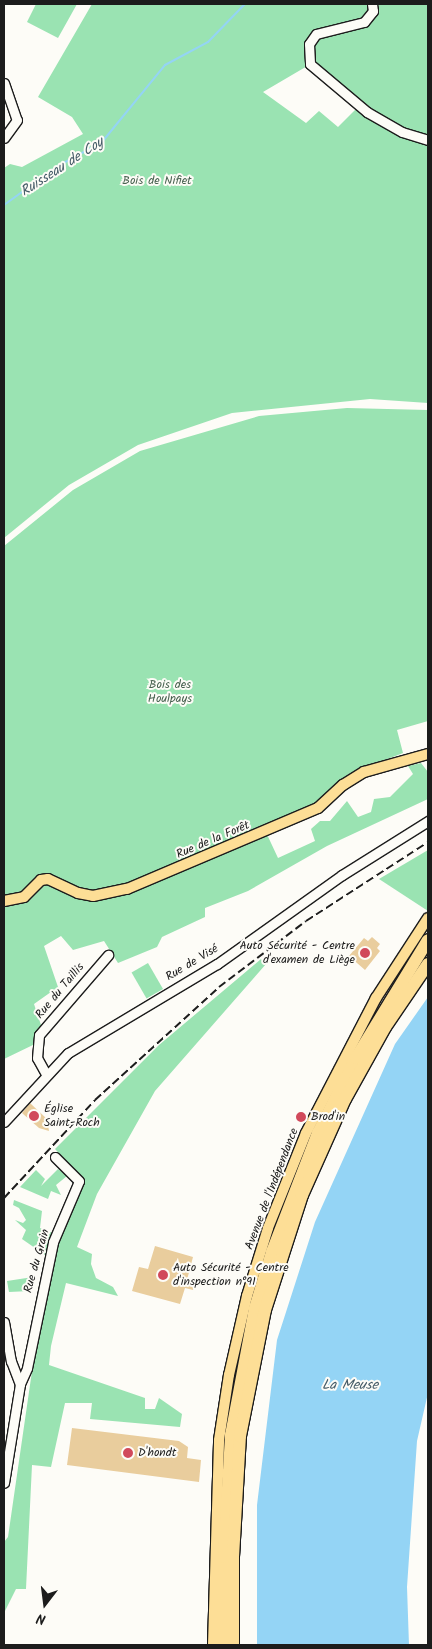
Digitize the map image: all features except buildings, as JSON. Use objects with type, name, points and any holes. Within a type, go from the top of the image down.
[{"type":"highway","points":[[224,1645],[224,1557],[231,1435],[255,1308],[272,1252],[318,1133],[373,1029],[428,940]]},
{"type":"highway","points":[[233,1645],[233,1557],[240,1436],[264,1310],[302,1195],[345,1099],[385,1027],[428,964]]},
{"type":"main road","name":"Rue de la Forêt","points":[[4,901],[24,897],[41,880],[48,879],[78,893],[93,896],[127,889],[318,808],[343,785],[364,772],[428,754]]},
{"type":"main road","name":"Avenue de l'Indépendance","points":[[213,1645],[219,1440],[229,1375],[247,1296],[271,1222],[306,1133],[376,998],[428,918]]},
{"type":"street","points":[[372,4],[373,11],[364,22],[316,34],[309,44],[310,64],[367,112],[402,132],[428,140]]},
{"type":"street","points":[[4,83],[17,118],[4,146]]},
{"type":"street","points":[[4,138],[17,118]]},
{"type":"street","name":"Rue de Visé","points":[[4,1122],[46,1074],[97,1034],[217,964],[342,876],[428,821]]},
{"type":"street","name":"Rue du Taillis","points":[[46,1074],[38,1058],[39,1036],[108,954]]},
{"type":"street","name":"Rue du Grain","points":[[20,1384],[27,1368],[53,1242],[79,1181],[55,1157]]},
{"type":"street","points":[[4,1322],[7,1363],[20,1384],[4,1483]]},
{"type":"green space","points":[[36,4],[77,4],[58,38],[27,22]]},
{"type":"green space","name":"Bois de Nifiet","points":[[92,4],[428,4],[428,137],[403,130],[368,110],[309,65],[263,92],[306,123],[319,111],[338,127],[358,107],[402,133],[428,143],[428,403],[370,399],[232,413],[138,445],[69,485],[4,538],[4,168],[10,164],[22,167],[83,134],[72,117],[38,97]]},
{"type":"green space","name":"Bois des Houlpays","points":[[347,408],[428,410],[428,721],[397,730],[403,753],[349,774],[315,806],[264,828],[278,858],[315,841],[311,829],[320,821],[330,821],[347,801],[358,817],[371,812],[374,799],[390,797],[413,774],[408,766],[421,763],[428,772],[428,799],[327,846],[248,891],[205,908],[205,917],[162,937],[157,947],[118,963],[104,941],[73,950],[61,936],[44,946],[58,987],[34,1004],[42,1028],[35,1044],[4,1059],[4,546],[73,490],[140,451],[259,416]]},
{"type":"green space","points":[[428,850],[428,911],[379,879]]},
{"type":"green space","points":[[261,959],[266,964],[155,1091],[97,1194],[77,1247],[92,1254],[91,1264],[96,1278],[113,1287],[118,1296],[66,1283],[51,1346],[49,1365],[145,1398],[145,1409],[155,1409],[159,1398],[182,1414],[180,1427],[90,1419],[92,1403],[65,1403],[51,1467],[32,1465],[26,1589],[16,1589],[4,1613],[4,1542],[8,1537],[42,1302],[60,1235],[84,1180],[55,1149],[159,1045]]},
{"type":"green space","points":[[148,963],[163,989],[147,998],[132,973]]},
{"type":"green space","points":[[58,1169],[67,1176],[56,1185],[61,1195],[51,1191],[48,1199],[20,1187],[36,1170],[45,1179],[41,1186]]},
{"type":"green space","points":[[14,1200],[42,1211],[40,1228],[53,1233],[45,1255],[22,1239],[26,1230],[15,1220],[23,1223],[26,1220],[19,1208],[13,1205]]},
{"type":"green space","points":[[33,1277],[30,1291],[9,1292],[7,1281]]},
{"type":"water","name":"La Meuse","points":[[428,997],[428,1393],[417,1441],[407,1587],[409,1645],[257,1645],[257,1505],[277,1340],[315,1222],[395,1044]]},
{"type":"waterway","name":"Ruisseau de Coy","points":[[4,205],[58,166],[102,142],[165,65],[208,42],[245,4]]},
{"type":"railway","points":[[4,1198],[95,1100],[219,987],[306,921],[428,842]]},
{"type":"place","name":"Auto Sécurité - Centre d'examen de Liège","points":[[365,953]]},
{"type":"place","name":"Église Saint-Roch","points":[[34,1116]]},
{"type":"place","name":"Brod'in","points":[[301,1117]]},
{"type":"place","name":"Auto Sécurité - Centre d'inspection n°91","points":[[163,1275]]},
{"type":"place","name":"D'hondt","points":[[128,1453]]}]
